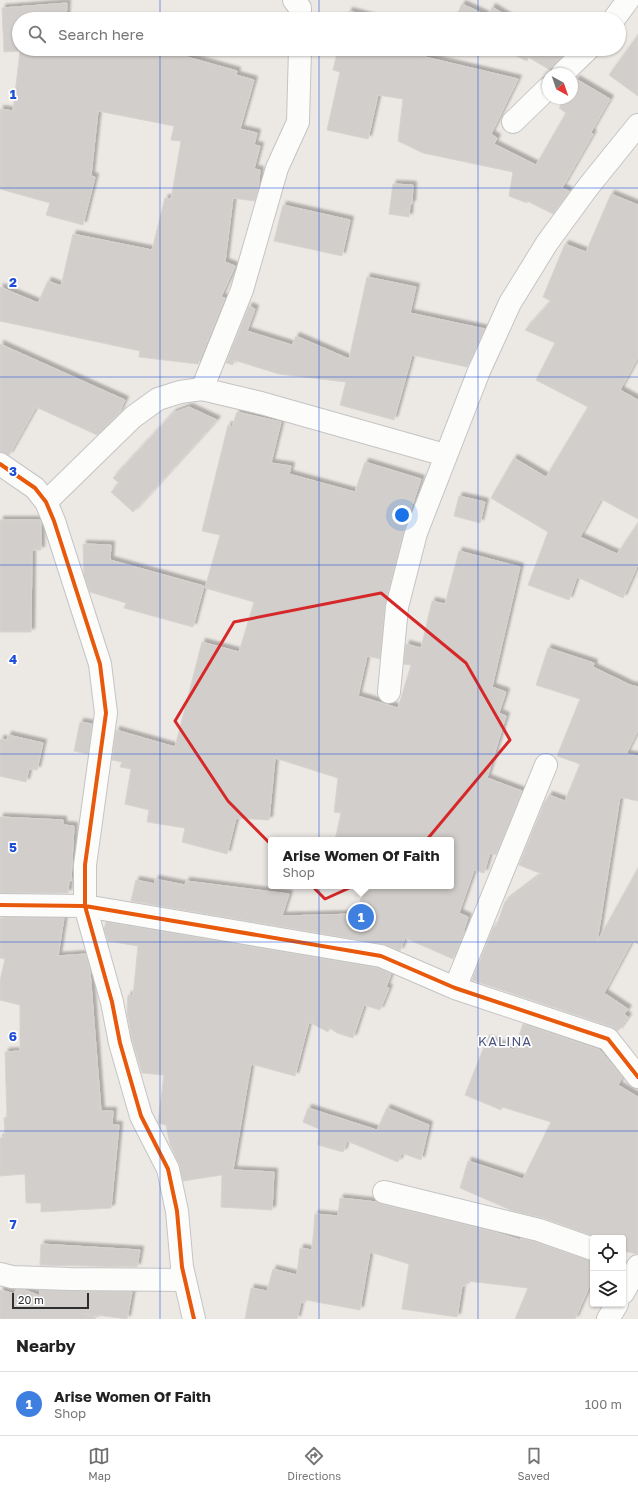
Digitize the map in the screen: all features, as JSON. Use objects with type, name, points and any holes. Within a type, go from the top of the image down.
[{"type":"street","points":[[294,0],[300,8],[300,12]]},
{"type":"street","points":[[619,12],[628,0]]},
{"type":"street","points":[[202,389],[242,290],[276,168],[298,122],[300,56]]},
{"type":"street","points":[[568,68],[581,56]]},
{"type":"street","points":[[513,122],[542,94]]},
{"type":"street","points":[[389,692],[398,600],[416,533],[445,455],[479,371],[510,303],[547,243],[588,187],[638,125]]},
{"type":"street","points":[[46,502],[133,417],[158,399],[180,392],[202,389],[261,403],[445,455]]},
{"type":"street","points":[[0,464],[35,488],[46,502],[54,521],[100,664],[106,714],[85,865],[85,906],[112,1002],[120,1043],[141,1116],[168,1169],[177,1211],[182,1266],[194,1319]]},
{"type":"street","points":[[455,988],[546,765]]},
{"type":"street","points":[[0,905],[85,906],[381,956],[455,988],[608,1039],[638,1077]]},
{"type":"street","points":[[384,1192],[539,1230],[590,1248]]},
{"type":"street","points":[[626,1261],[638,1266],[626,1288]]},
{"type":"street","points":[[0,1274],[12,1277],[70,1279],[185,1280]]},
{"type":"street","points":[[608,1319],[615,1307]]},
{"type":"highlighted area","points":[[381,593],[466,663],[510,740],[409,861],[325,899],[228,801],[175,721],[234,622]]},
{"type":"building","points":[[67,3],[66,12],[12,12],[12,52],[4,52],[2,8]]},
{"type":"building","points":[[462,4],[479,12],[458,12]]},
{"type":"building","points":[[492,7],[500,12],[490,12]]},
{"type":"building","points":[[638,35],[638,96],[609,75],[623,56],[626,56],[626,52]]},
{"type":"building","points":[[19,56],[184,56],[237,71],[236,75],[254,80],[240,129],[257,133],[254,145],[260,146],[254,169],[260,170],[258,190],[255,201],[233,198],[225,262],[235,266],[221,297],[225,298],[198,364],[139,357],[140,351],[0,321],[0,287],[38,303],[48,281],[61,286],[73,234],[152,250],[165,198],[171,199],[181,141],[171,140],[174,126],[98,111],[91,176],[95,177],[83,225],[46,215],[50,203],[0,189],[0,109],[13,111]]},
{"type":"building","points":[[336,56],[421,56],[518,79],[491,134],[497,138],[494,144],[536,165],[566,113],[559,108],[561,104],[578,104],[578,80],[610,99],[591,132],[593,134],[562,188],[569,191],[553,214],[527,201],[527,203],[509,196],[513,172],[423,153],[398,141],[403,99],[378,95],[368,139],[327,130],[340,72],[333,70]]},
{"type":"building","points":[[516,56],[562,56],[551,68],[547,68],[528,57],[527,61]]},
{"type":"building","points":[[393,184],[413,185],[412,204],[410,204],[409,217],[389,214]]},
{"type":"building","points":[[611,194],[638,205],[638,357],[620,390],[638,400],[638,519],[601,499],[580,537],[617,554],[638,523],[638,564],[623,598],[577,577],[569,600],[528,585],[548,532],[491,498],[514,458],[546,477],[588,407],[536,380],[555,343],[525,330],[551,301],[543,297],[565,244],[586,252]]},
{"type":"building","points":[[283,205],[350,220],[342,256],[274,241]]},
{"type":"building","points":[[367,277],[416,287],[410,313],[485,329],[467,367],[412,355],[394,420],[340,405],[346,382],[279,374],[234,360],[233,365],[226,363],[249,306],[255,309],[247,331],[292,345],[296,336],[349,359]]},
{"type":"building","points":[[0,344],[125,400],[119,413],[97,435],[36,407],[9,455],[0,452]]},
{"type":"building","points":[[189,407],[217,420],[133,512],[111,492],[119,483],[113,478],[173,413]]},
{"type":"building","points":[[237,412],[281,422],[271,463],[291,466],[289,474],[355,492],[365,462],[421,479],[404,530],[385,604],[380,659],[367,656],[358,696],[398,708],[411,665],[404,664],[406,644],[421,648],[432,601],[445,604],[459,551],[520,567],[492,687],[506,692],[499,713],[506,716],[487,778],[522,791],[496,855],[490,853],[484,873],[474,870],[459,913],[468,917],[463,933],[465,932],[453,959],[405,938],[400,951],[383,944],[131,901],[136,880],[155,884],[155,879],[185,885],[186,881],[289,894],[282,916],[356,914],[364,889],[454,889],[454,837],[336,837],[341,813],[334,812],[338,778],[275,758],[269,820],[236,818],[227,854],[182,842],[185,828],[147,822],[149,810],[125,804],[131,769],[120,767],[122,762],[112,760],[116,730],[175,747],[202,642],[239,652],[254,602],[205,588],[220,535],[202,531],[228,425],[232,427]]},
{"type":"building","points":[[459,496],[485,502],[480,523],[454,516]]},
{"type":"building","points":[[0,520],[41,521],[41,550],[32,550],[31,632],[0,632]]},
{"type":"building","points":[[83,544],[111,545],[110,560],[204,586],[193,627],[124,608],[126,603],[90,592],[84,575]]},
{"type":"building","points":[[548,648],[594,663],[593,667],[630,685],[638,687],[638,730],[626,754],[638,756],[638,801],[620,797],[597,942],[638,868],[638,944],[632,941],[604,993],[628,1009],[624,1014],[628,1017],[618,1031],[612,1027],[472,980],[494,926],[496,927],[505,902],[542,874],[519,865],[545,801],[549,795],[565,801],[580,764],[557,756],[580,699],[536,685]]},
{"type":"building","points":[[80,722],[92,724],[88,754],[74,751]]},
{"type":"building","points":[[8,735],[43,743],[37,770],[29,769],[26,782],[0,776],[0,739],[7,740]]},
{"type":"building","points":[[0,817],[63,820],[63,825],[74,826],[71,881],[69,880],[68,893],[0,893]]},
{"type":"building","points":[[0,918],[64,918],[58,956],[86,954],[90,971],[101,1111],[113,1111],[112,1125],[119,1125],[111,1208],[41,1212],[41,1203],[26,1203],[25,1174],[0,1176],[0,1138],[5,1137],[4,1118],[7,1117],[5,1052],[20,1051],[20,1005],[0,1000],[0,981],[5,959],[0,958]]},
{"type":"building","points":[[106,922],[377,968],[391,974],[386,987],[389,988],[380,1010],[364,1005],[353,1038],[337,1033],[330,1028],[328,1032],[309,1022],[295,1076],[251,1064],[233,1170],[274,1172],[272,1210],[221,1207],[222,1175],[183,1181],[179,1164],[170,1144],[166,1125],[158,1123],[164,1075],[142,1073],[132,1040],[127,1012],[128,995],[133,996],[138,946],[108,941],[104,929]]},
{"type":"building","points":[[523,1024],[600,1050],[622,1077],[618,1085],[638,1097],[638,1254],[626,1252],[626,1235],[590,1235],[543,1218],[513,1211],[460,1188],[468,1161],[523,1179],[551,1122],[502,1107],[501,1110],[465,1095],[487,1039],[514,1050]]},
{"type":"building","points":[[308,1108],[377,1130],[387,1108],[429,1125],[421,1160],[402,1153],[398,1162],[347,1141],[343,1152],[318,1145],[319,1129],[303,1122]]},
{"type":"building","points":[[340,1198],[377,1202],[521,1240],[521,1238],[590,1260],[590,1285],[575,1319],[515,1319],[528,1288],[467,1281],[465,1286],[462,1286],[457,1317],[402,1309],[409,1264],[370,1252],[360,1310],[306,1300],[305,1303],[301,1302],[297,1319],[245,1319],[251,1288],[267,1291],[273,1269],[297,1275],[300,1248],[312,1250],[315,1214],[338,1216]]},
{"type":"building","points":[[41,1244],[140,1250],[137,1267],[40,1265]]},
{"type":"building","points":[[0,1290],[14,1294],[16,1290],[25,1290],[40,1296],[40,1290],[132,1292],[127,1319],[82,1313],[96,1318],[0,1319]]},
{"type":"cycle path","points":[[0,464],[35,488],[46,502],[54,521],[100,664],[106,713],[85,865],[85,906],[112,1002],[120,1043],[141,1116],[168,1169],[177,1211],[182,1267],[194,1319]]},
{"type":"cycle path","points":[[0,905],[85,906],[381,956],[455,988],[608,1039],[638,1077]]},
{"type":"place","name":"Arise Women Of Faith","points":[[361,917]]},
{"type":"district","name":"KALINA","points":[[505,1041]]}]
